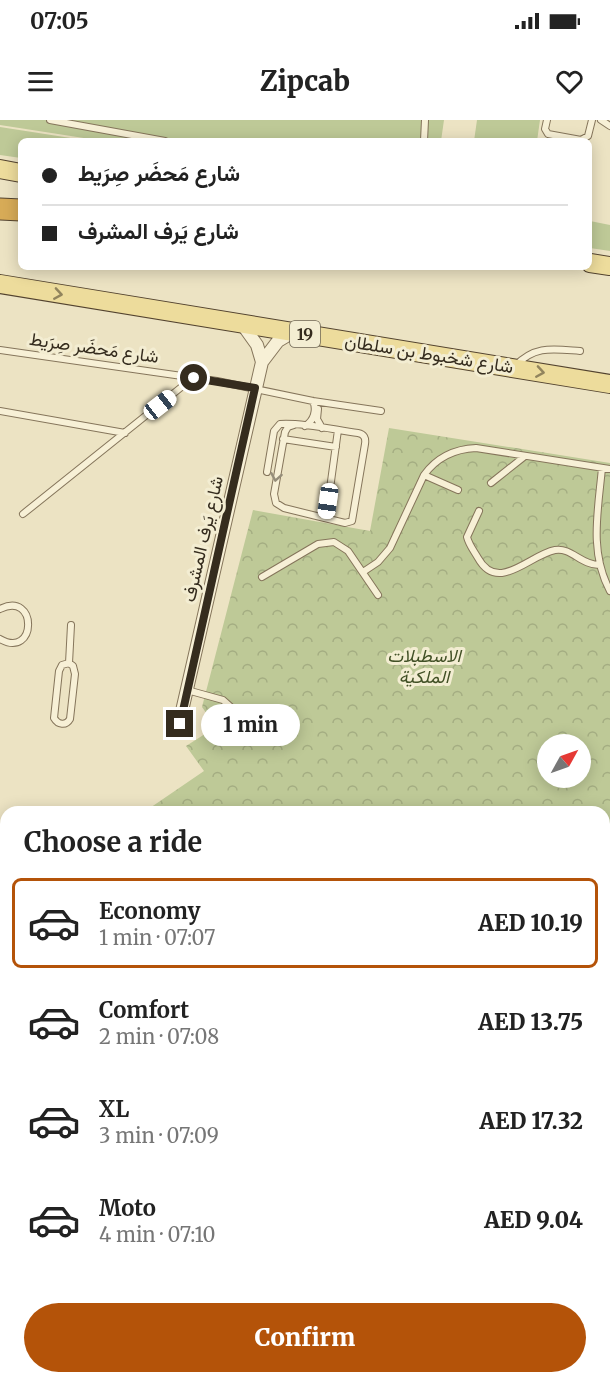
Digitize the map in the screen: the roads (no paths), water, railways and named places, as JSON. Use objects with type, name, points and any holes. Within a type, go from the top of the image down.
[{"type":"highway","points":[[0,209],[18,210]]},
{"type":"main road","points":[[0,169],[18,172]]},
{"type":"main road","points":[[592,263],[610,266]]},
{"type":"main road","name":"شارع شخبوط بن سلطان","points":[[0,284],[610,384]]},
{"type":"street","points":[[242,324],[257,345],[262,362]]},
{"type":"street","name":"شارع يَرف المشرف","points":[[180,724],[262,362],[278,341],[293,332]]},
{"type":"lane","points":[[50,120],[149,138]]},
{"type":"lane","points":[[424,120],[424,138]]},
{"type":"lane","points":[[547,120],[545,129],[548,134],[570,138]]},
{"type":"lane","points":[[584,138],[588,136],[592,120]]},
{"type":"lane","points":[[601,120],[610,126]]},
{"type":"lane","points":[[513,368],[525,356],[542,349],[580,351]]},
{"type":"lane","name":"شارع مَحضَر صِرَيط","points":[[0,350],[194,378],[381,411]]},
{"type":"lane","points":[[23,514],[194,378]]},
{"type":"lane","points":[[305,426],[312,419],[315,409],[313,400]]},
{"type":"lane","points":[[322,402],[318,409],[317,419],[322,428]]},
{"type":"lane","points":[[0,411],[125,433]]},
{"type":"lane","points":[[267,472],[276,427],[284,423],[294,424],[361,433],[365,438],[365,444],[352,521],[345,523],[281,507],[274,500],[283,439],[286,430],[294,424]]},
{"type":"lane","points":[[326,518],[338,430]]},
{"type":"lane","points":[[283,439],[336,447]]},
{"type":"lane","points":[[363,572],[378,562],[390,548],[423,475],[438,460],[456,451],[476,448],[610,469]]},
{"type":"lane","points":[[491,483],[525,456]]},
{"type":"lane","points":[[602,468],[596,552],[610,591]]},
{"type":"lane","points":[[423,475],[458,490]]},
{"type":"lane","points":[[479,511],[467,537],[482,566],[488,572],[501,573],[555,550],[566,550],[586,563],[599,564]]},
{"type":"lane","points":[[262,577],[318,544],[329,541],[344,547],[378,595]]},
{"type":"lane","points":[[0,609],[16,607],[26,615],[29,626],[24,637],[19,641],[7,642],[0,639]]},
{"type":"lane","points":[[69,663],[60,668],[54,718],[62,724],[67,723],[70,719],[75,674],[73,666],[69,663],[71,626]]},
{"type":"lane","points":[[187,690],[223,700],[242,717],[258,709]]},
{"type":"park label","name":"الاسطبلات الملكية","points":[[424,666]]}]
